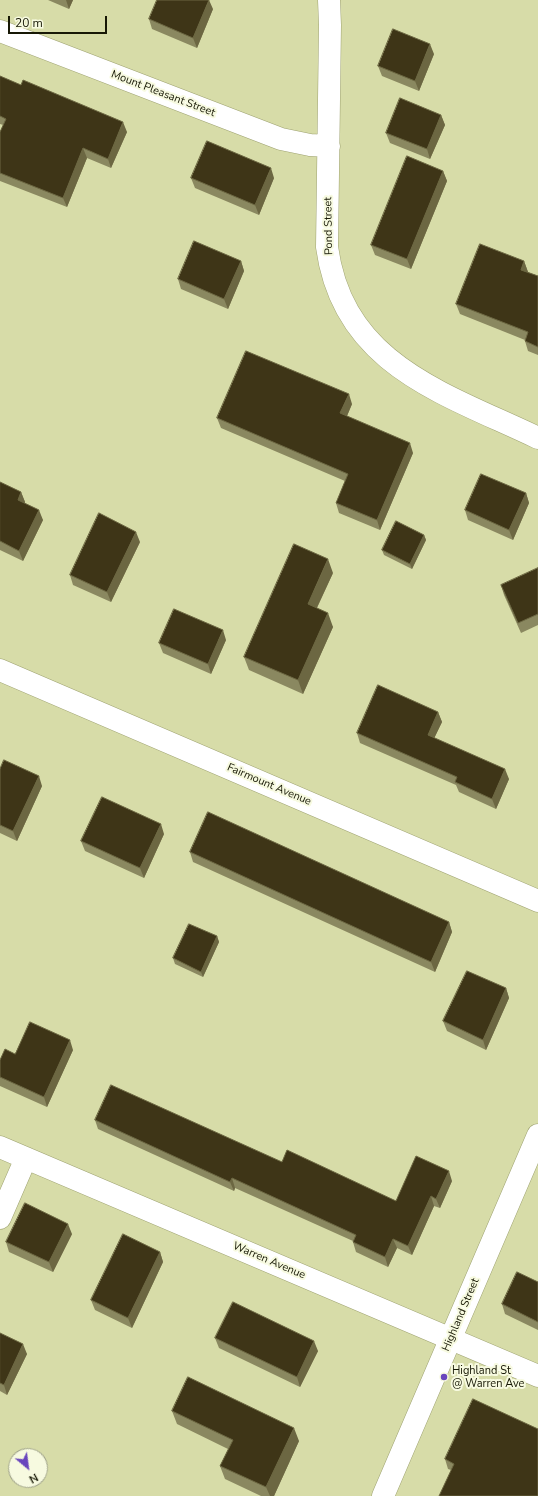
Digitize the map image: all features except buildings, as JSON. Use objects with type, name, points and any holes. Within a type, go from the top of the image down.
[{"type":"street","name":"Pond Street","points":[[329,0],[330,25],[327,247],[330,270],[337,290],[358,327],[378,350],[405,372],[424,384],[538,438]]},
{"type":"street","name":"Mount Pleasant Street","points":[[0,31],[281,139],[310,145],[329,146]]},
{"type":"street","name":"Fairmount Avenue","points":[[0,670],[538,901]]},
{"type":"street","name":"Highland Street","points":[[383,1496],[538,1135]]},
{"type":"street","name":"Warren Avenue","points":[[0,1147],[538,1376]]},
{"type":"street","points":[[0,1218],[26,1158]]},
{"type":"place","name":"Highland St @ Warren Ave","points":[[444,1377]]}]
